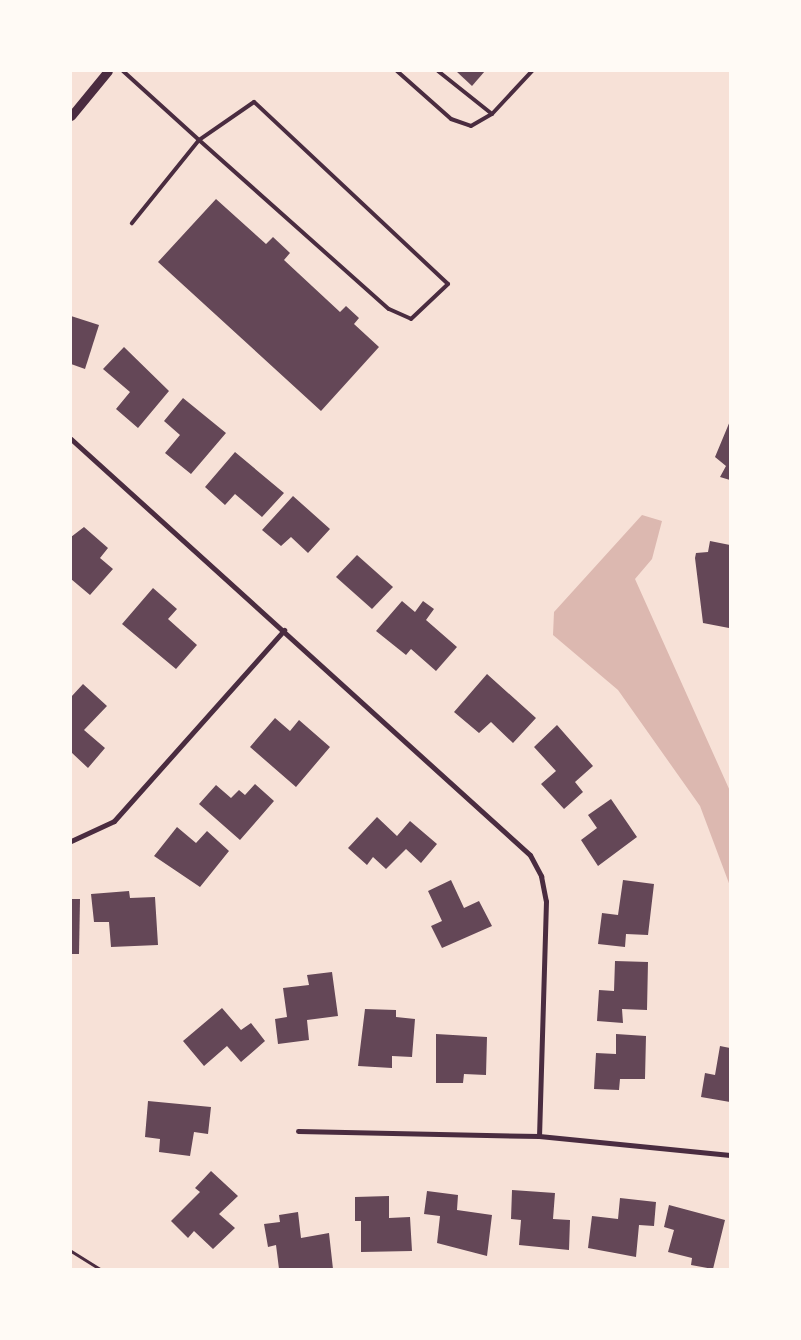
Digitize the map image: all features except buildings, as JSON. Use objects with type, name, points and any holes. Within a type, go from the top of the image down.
[{"type":"street","points":[[71,116],[108,71]]},
{"type":"street","points":[[71,439],[284,630],[530,855],[541,876],[547,927],[539,1136]]},
{"type":"street","points":[[71,841],[114,821],[284,630]]},
{"type":"street","points":[[298,1131],[539,1136],[730,1156]]},
{"type":"lane","points":[[123,71],[199,140],[389,309],[411,319],[448,284],[254,102],[199,140],[132,223]]},
{"type":"lane","points":[[397,71],[451,120],[471,126],[492,114],[532,71]]},
{"type":"lane","points":[[438,71],[492,114]]},
{"type":"path","points":[[71,1251],[100,1269]]},
{"type":"shaded area","points":[[642,515],[662,521],[652,559],[635,579],[730,791],[730,886],[700,806],[618,690],[553,635],[554,612]]}]
